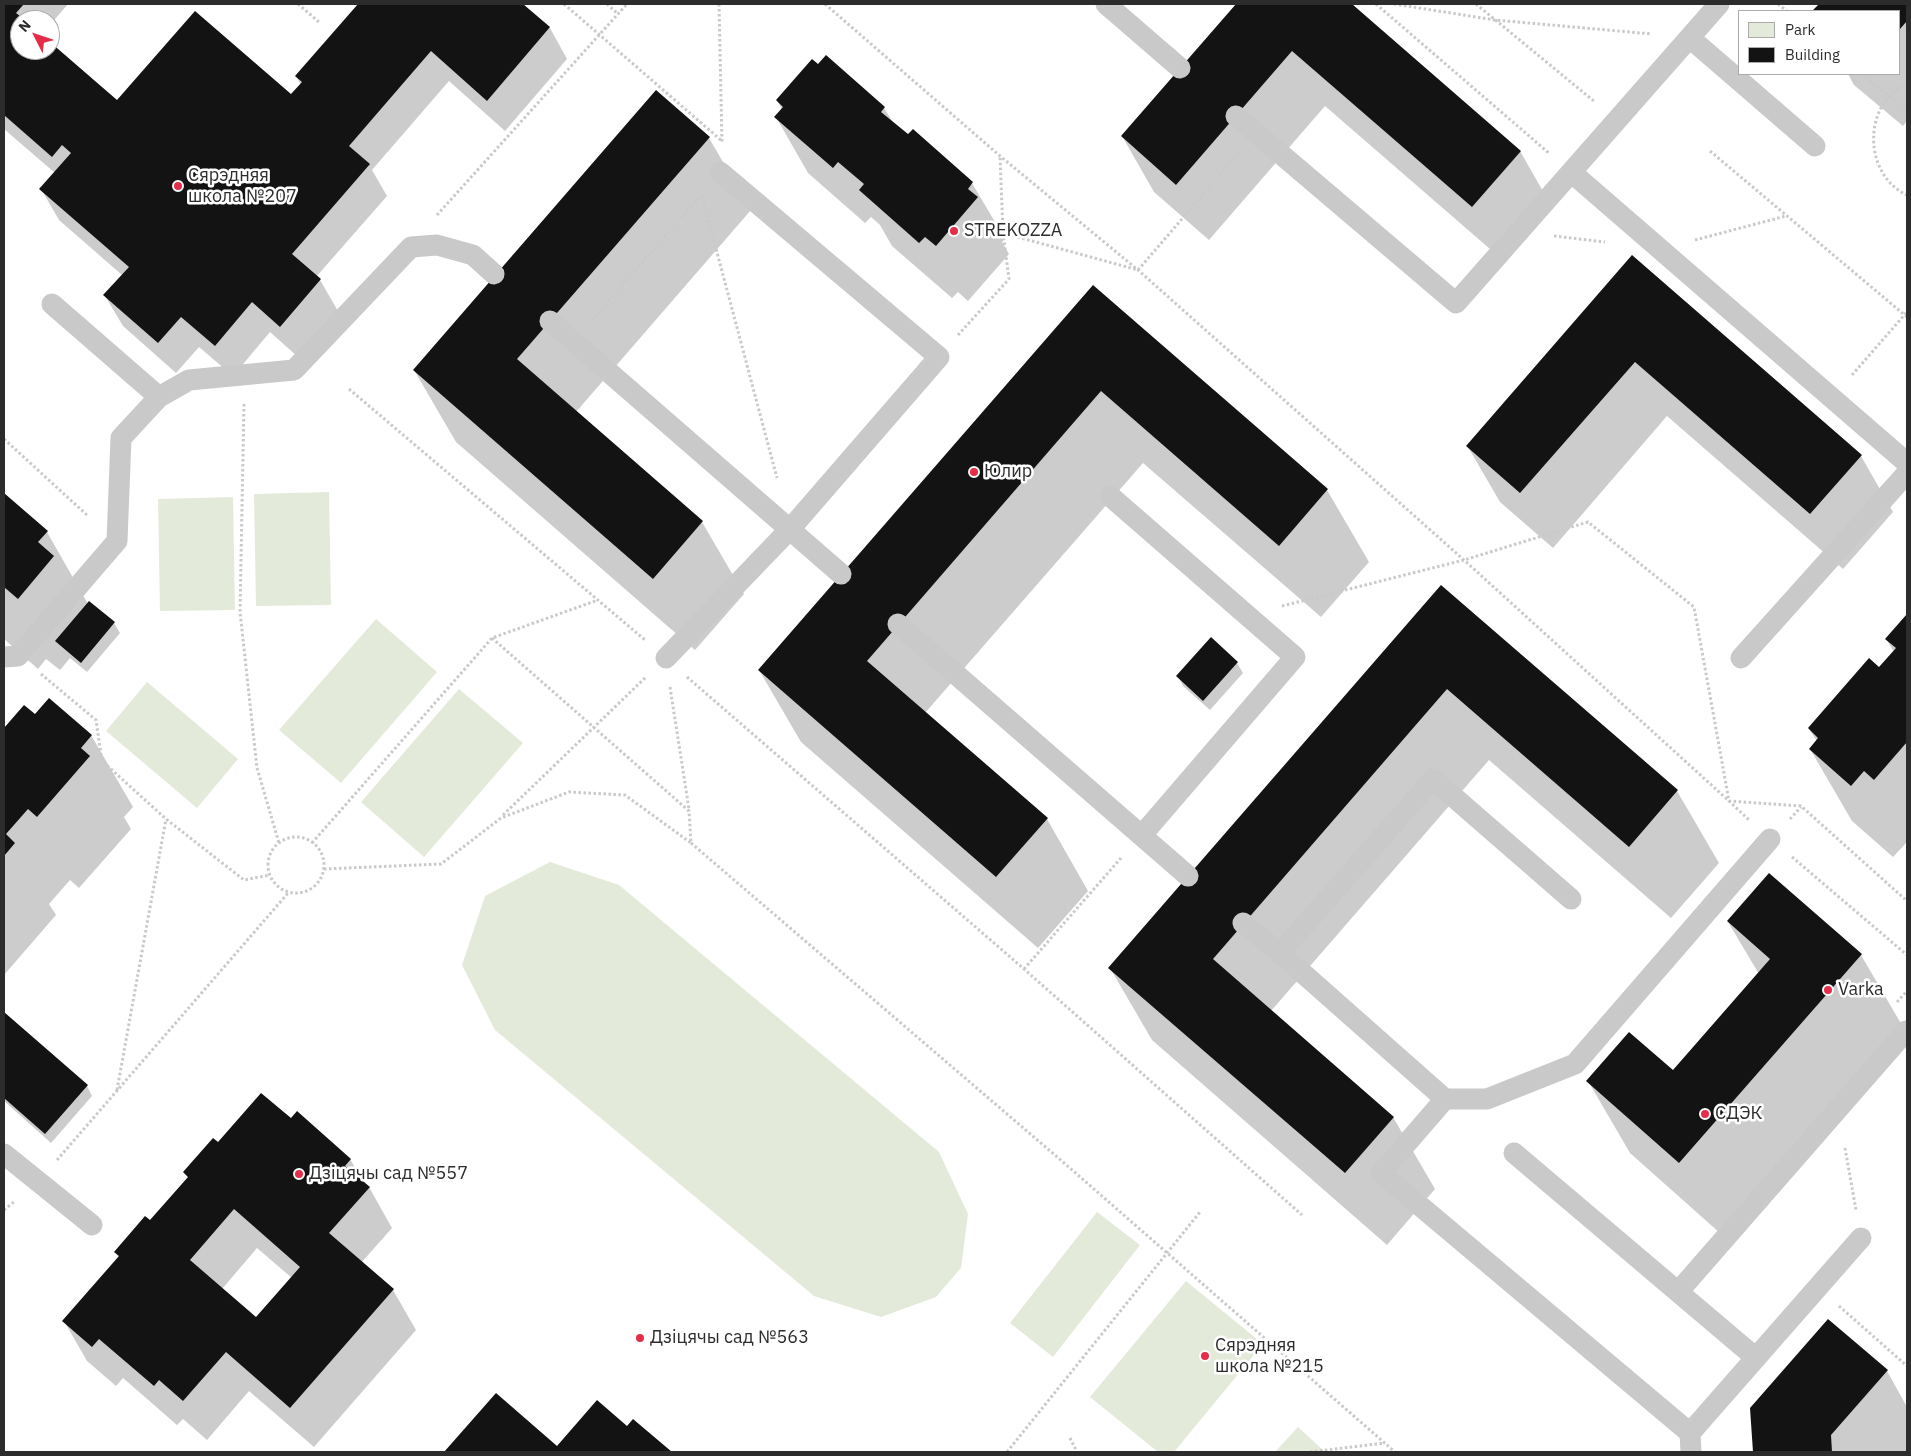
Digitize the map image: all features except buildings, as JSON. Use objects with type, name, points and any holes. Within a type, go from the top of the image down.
[{"type":"lane","points":[[1236,116],[1456,303],[1719,4]]},
{"type":"lane","points":[[1112,5],[1180,68]]},
{"type":"lane","points":[[1690,38],[1815,146]]},
{"type":"lane","points":[[666,658],[790,529],[939,357],[720,172]]},
{"type":"lane","points":[[1571,172],[1907,464]]},
{"type":"lane","points":[[11,656],[117,541],[121,438],[159,397],[189,380],[294,370],[411,247],[437,245],[472,256],[494,274]]},
{"type":"lane","points":[[52,304],[159,397]]},
{"type":"lane","points":[[550,321],[841,574]]},
{"type":"lane","points":[[1741,658],[1907,473]]},
{"type":"lane","points":[[1110,496],[1296,658],[1142,835]]},
{"type":"lane","points":[[898,624],[1188,876]]},
{"type":"lane","points":[[1280,954],[1433,779],[1571,899]]},
{"type":"lane","points":[[1243,923],[1445,1099],[1487,1099],[1575,1064],[1770,839]]},
{"type":"lane","points":[[1678,1292],[1906,1031]]},
{"type":"lane","points":[[1445,1099],[1381,1173],[1690,1443],[1756,1358],[1861,1238]]},
{"type":"lane","points":[[1514,1153],[1756,1358]]},
{"type":"lane","points":[[4,1154],[92,1225]]},
{"type":"path","points":[[298,4],[319,22]]},
{"type":"path","points":[[564,4],[722,141]]},
{"type":"path","points":[[607,4],[618,14]]},
{"type":"path","points":[[411,247],[443,208],[627,4]]},
{"type":"path","points":[[719,4],[722,141],[720,172]]},
{"type":"path","points":[[825,4],[1000,156],[1138,270],[1464,560],[1770,839],[1907,955]]},
{"type":"path","points":[[1376,4],[1571,172]]},
{"type":"path","points":[[1394,4],[1495,20],[1690,38]]},
{"type":"path","points":[[1476,4],[1616,120]]},
{"type":"path","points":[[1863,75],[1907,111]]},
{"type":"path","points":[[1907,84],[1890,97],[1880,111],[1874,128],[1873,147],[1878,164],[1888,180],[1907,195]]},
{"type":"path","points":[[1138,270],[1256,134]]},
{"type":"path","points":[[1710,151],[1906,314],[1832,398]]},
{"type":"path","points":[[939,357],[1009,278],[1003,233],[1000,156]]},
{"type":"path","points":[[573,342],[701,194],[778,481]]},
{"type":"path","points":[[1003,233],[1138,270]]},
{"type":"path","points":[[245,376],[240,612],[257,768],[279,843]]},
{"type":"path","points":[[349,389],[666,658],[1302,1214]]},
{"type":"path","points":[[4,439],[117,541]]},
{"type":"path","points":[[1248,615],[1464,560],[1588,522],[1694,607],[1729,801]]},
{"type":"path","points":[[312,842],[492,638],[598,600]]},
{"type":"path","points":[[492,638],[689,811]]},
{"type":"path","points":[[11,656],[96,720],[102,761],[166,819],[244,880],[270,875]]},
{"type":"path","points":[[324,868],[441,864],[501,818],[666,658]]},
{"type":"path","points":[[666,658],[692,843]]},
{"type":"path","points":[[501,818],[570,792],[625,795],[692,843],[1063,1162],[1156,1245],[1168,1252],[1395,1452]]},
{"type":"path","points":[[1729,801],[1801,806],[1907,901]]},
{"type":"path","points":[[1770,839],[1801,806]]},
{"type":"path","points":[[117,1091],[166,819]]},
{"type":"path","points":[[1024,969],[1142,835]]},
{"type":"path","points":[[296,837],[312,842],[321,854],[324,868],[318,882],[313,887],[298,893],[281,889],[274,883],[270,875],[269,858],[273,850],[279,843],[296,837]]},
{"type":"path","points":[[4,1210],[38,1181],[289,892]]},
{"type":"path","points":[[1007,1452],[1200,1212]]},
{"type":"path","points":[[1818,1288],[1907,1366]]},
{"type":"path","points":[[1070,1438],[1077,1452]]},
{"type":"path","points":[[1310,1452],[1385,1443]]},
{"type":"green space","points":[[329,492],[331,605],[256,606],[254,494]]},
{"type":"green space","points":[[233,497],[235,610],[160,611],[158,499]]},
{"type":"green space","points":[[376,619],[437,672],[341,783],[279,730]]},
{"type":"green space","points":[[147,682],[238,759],[197,808],[106,731]]},
{"type":"green space","points":[[459,689],[523,743],[424,857],[361,802]]},
{"type":"green space","points":[[550,862],[619,885],[939,1152],[968,1214],[961,1268],[936,1297],[881,1317],[814,1296],[495,1030],[462,965],[485,896]]},
{"type":"green space","points":[[1097,1212],[1140,1245],[1053,1357],[1010,1323]]},
{"type":"green space","points":[[1186,1281],[1263,1344],[1174,1452],[1158,1452],[1090,1397]]},
{"type":"green space","points":[[1298,1427],[1325,1452],[1275,1452]]},
{"type":"place","name":"Сярэдняя школа №207","points":[[178,186]]},
{"type":"place","name":"STREKOZZA","points":[[954,231]]},
{"type":"place","name":"Юлир","points":[[974,472]]},
{"type":"place","name":"Varka","points":[[1828,990]]},
{"type":"place","name":"СДЭК","points":[[1705,1114]]},
{"type":"place","name":"Дзіцячы сад №557","points":[[299,1174]]},
{"type":"place","name":"Дзіцячы сад №563","points":[[640,1338]]},
{"type":"place","name":"Сярэдняя школа №215","points":[[1205,1356]]}]
